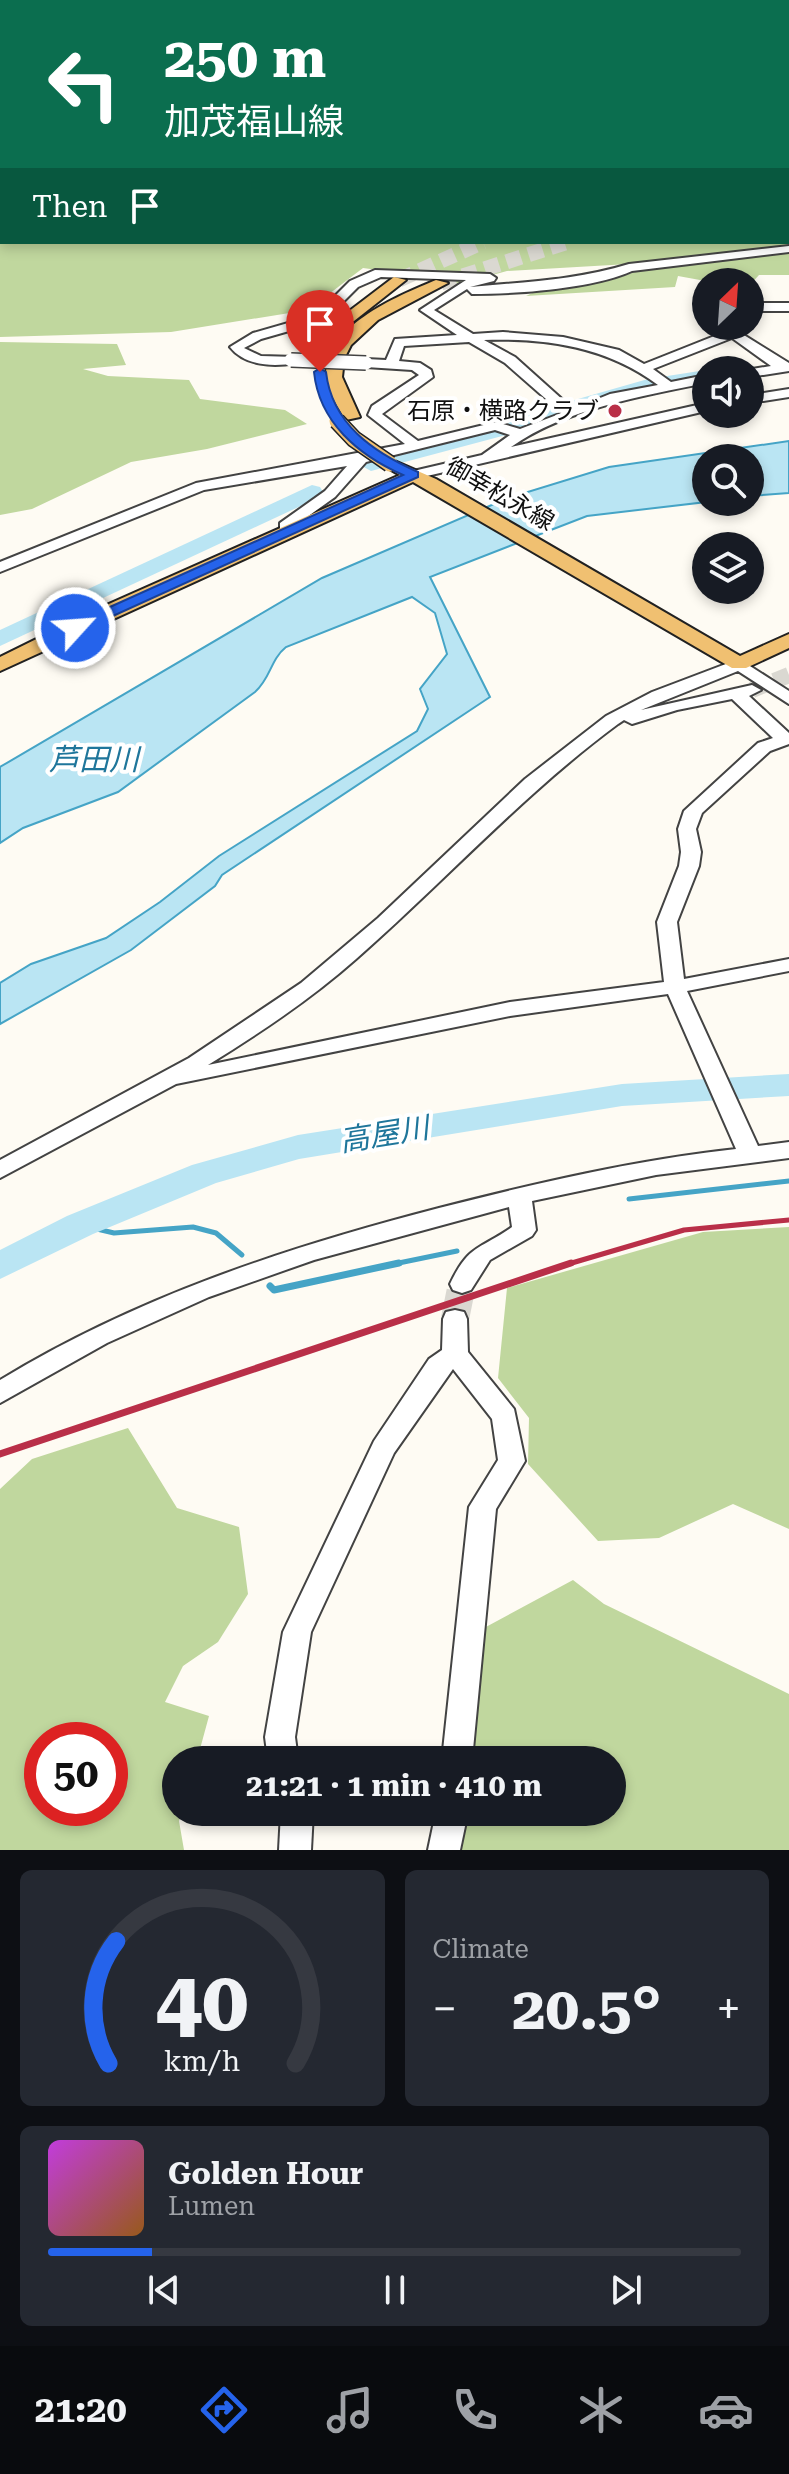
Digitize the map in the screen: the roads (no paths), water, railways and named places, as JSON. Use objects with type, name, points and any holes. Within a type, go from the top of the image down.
[{"type":"main road","points":[[345,419],[322,390],[320,372],[325,353],[356,310],[399,280]]},
{"type":"main road","points":[[409,471],[354,439],[345,419],[334,376],[340,354],[350,337],[386,308],[441,283]]},
{"type":"main road","name":"御幸松永線","points":[[0,665],[114,609],[288,532],[409,471],[739,664]]},
{"type":"main road","points":[[739,664],[789,640]]},
{"type":"street","points":[[54,0],[62,0]]},
{"type":"street","points":[[460,290],[503,290],[611,276],[629,268],[789,249]]},
{"type":"street","points":[[416,446],[375,415],[377,409],[426,377],[426,373],[415,366],[254,358],[243,355],[236,347],[257,336],[320,318],[354,284],[379,273],[490,278],[466,284],[426,310],[510,360],[565,410]]},
{"type":"street","points":[[764,307],[789,307]]},
{"type":"street","points":[[391,365],[399,342],[471,338],[500,333],[611,352],[645,368],[664,383]]},
{"type":"street","points":[[645,368],[710,340]]},
{"type":"street","points":[[747,340],[786,368]]},
{"type":"street","points":[[764,371],[786,368]]},
{"type":"street","points":[[0,567],[201,486],[361,459],[664,383],[692,380]]},
{"type":"street","points":[[764,397],[789,393]]},
{"type":"street","points":[[493,455],[521,434],[565,410]]},
{"type":"street","points":[[409,471],[692,410]]},
{"type":"street","points":[[496,426],[521,434]]},
{"type":"street","points":[[288,532],[285,526],[330,494],[361,459]]},
{"type":"street","points":[[0,1170],[165,1081],[307,989],[364,940],[503,805],[551,764],[614,719],[657,694],[739,664],[789,699]]},
{"type":"street","points":[[614,719],[631,720],[673,706],[745,693],[786,739],[764,747],[693,811],[687,829],[691,852],[689,866],[667,922],[676,990],[751,1156]]},
{"type":"street","points":[[165,1081],[510,1009],[676,990],[789,965]]},
{"type":"street","points":[[0,1393],[49,1361],[173,1300],[300,1253],[520,1196],[659,1167],[789,1150]]},
{"type":"street","points":[[462,1284],[471,1264],[482,1251],[514,1238],[524,1230],[520,1196]]},
{"type":"street","points":[[455,1319],[455,1354],[505,1416],[512,1461],[483,1507],[458,1746]]},
{"type":"street","points":[[281,1746],[280,1737],[297,1632],[383,1448],[438,1366],[455,1354]]},
{"type":"street","points":[[295,1850],[296,1826]]},
{"type":"street","points":[[444,1850],[449,1826]]},
{"type":"water","name":"芦田川","points":[[789,441],[789,493],[764,495],[764,445]]},
{"type":"water","name":"芦田川","points":[[692,455],[692,504],[587,516],[430,577],[490,697],[222,875],[215,886],[131,950],[0,1024],[0,983],[31,964],[106,938],[160,902],[219,856],[417,731],[428,709],[420,689],[447,654],[435,613],[412,597],[286,647],[255,692],[118,792],[23,828],[0,843],[0,767],[322,578],[508,498],[609,467]]},
{"type":"waterway","points":[[571,407],[648,385],[692,378]]},
{"type":"waterway","points":[[516,426],[549,414]]},
{"type":"waterway","points":[[371,465],[499,431]]},
{"type":"waterway","points":[[0,639],[312,492]]},
{"type":"waterway","name":"高屋川","points":[[0,1266],[80,1225],[204,1174],[298,1147],[622,1095],[789,1085]]},
{"type":"waterway","points":[[629,1199],[789,1181]]},
{"type":"waterway","points":[[80,1225],[114,1233],[193,1227],[216,1233],[242,1255]]},
{"type":"waterway","points":[[389,1265],[457,1251]]},
{"type":"waterway","points":[[270,1286],[274,1290],[399,1263]]},
{"type":"tunnel","points":[[399,280],[479,244]]},
{"type":"tunnel","points":[[441,283],[562,244]]},
{"type":"tunnel","points":[[752,690],[789,675]]},
{"type":"tunnel","points":[[455,1319],[462,1284]]},
{"type":"railway","points":[[565,1265],[684,1230],[789,1220]]},
{"type":"railway","points":[[565,1265],[571,1263]]},
{"type":"railway","points":[[0,1454],[565,1265]]},
{"type":"place","name":"石原・横路クラブ","points":[[615,411]]}]
